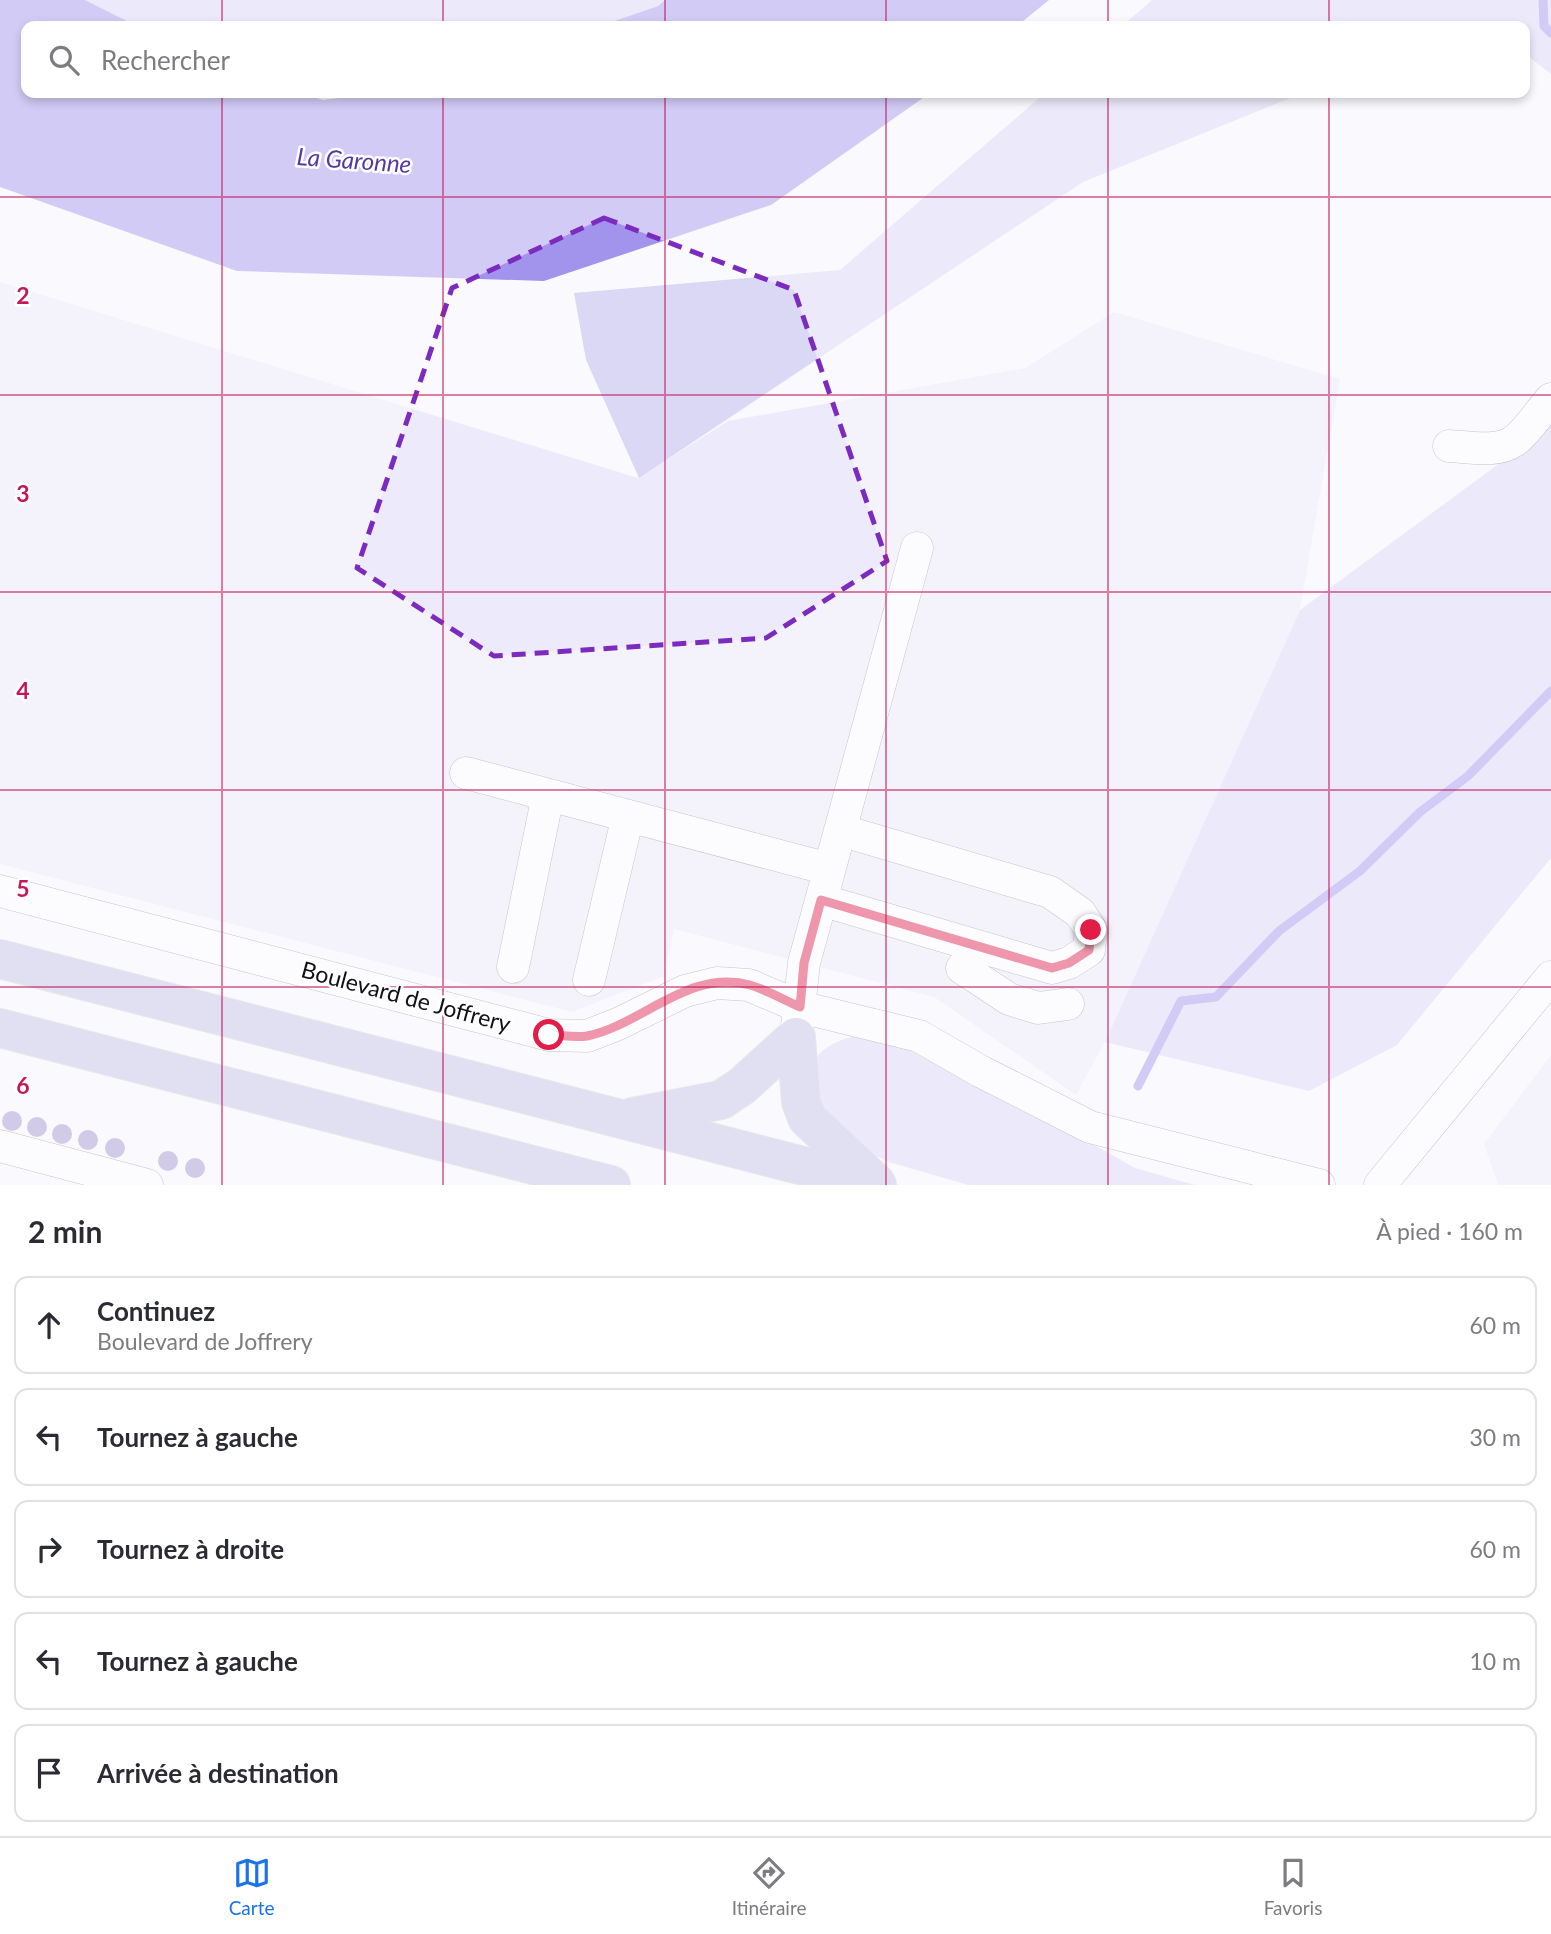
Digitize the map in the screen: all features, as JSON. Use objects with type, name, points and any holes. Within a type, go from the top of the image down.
[{"type":"main road","points":[[0,959],[877,1185]]},
{"type":"main road","points":[[623,1119],[721,1100],[742,1086],[798,1022]]},
{"type":"main road","points":[[798,1022],[801,1102],[807,1118],[877,1185]]},
{"type":"main road","points":[[0,1028],[610,1185]]},
{"type":"street","points":[[1449,446],[1505,446],[1515,440],[1551,399]]},
{"type":"street","points":[[798,1022],[804,963],[917,548]]},
{"type":"street","points":[[466,773],[830,869]]},
{"type":"street","points":[[513,967],[548,795]]},
{"type":"street","points":[[589,980],[628,816]]},
{"type":"street","points":[[821,900],[1052,968],[1069,963],[1089,950],[1091,930],[1080,913],[1049,892],[840,830]]},
{"type":"street","name":"Boulevard de Joffrery","points":[[0,891],[549,1035],[587,1036],[685,991],[717,983],[749,985],[798,1022],[919,1036],[980,1071],[1090,1127],[1319,1185]]},
{"type":"street","points":[[1000,993],[1009,955]]},
{"type":"street","points":[[962,968],[1009,999],[1038,1009],[1068,1004]]},
{"type":"street","points":[[1380,1185],[1551,977]]},
{"type":"street","points":[[0,1146],[147,1185]]},
{"type":"highlighted area","points":[[604,218],[794,290],[887,561],[766,638],[494,656],[357,568],[452,288]]},
{"type":"shaded area","points":[[85,0],[665,0],[658,6],[614,21],[127,21]]},
{"type":"shaded area","points":[[1152,0],[1551,0],[1551,74],[1530,58],[1530,21],[1128,21]]},
{"type":"shaded area","points":[[1039,98],[1291,98],[1083,182],[639,478],[586,360],[574,293],[840,270]]},
{"type":"shaded area","points":[[0,282],[638,478],[728,421],[1025,368],[1114,312],[1340,379],[1300,610],[1105,1042],[1076,1095],[934,997],[674,929],[664,976],[572,1012],[0,864]]},
{"type":"shaded area","points":[[1551,402],[1551,858],[1397,1045],[1309,1091],[1105,1042],[1300,610],[1504,460]]},
{"type":"shaded area","points":[[856,1036],[909,1050],[1047,1118],[1135,1168],[1195,1185],[968,1185],[889,1162],[857,1147],[826,1114],[817,1095],[815,1059],[833,1044]]},
{"type":"shaded area","points":[[1551,1055],[1551,1185],[1498,1185],[1484,1144]]},
{"type":"water","name":"La Garonne","points":[[0,0],[85,0],[127,21],[21,21],[21,98],[923,98],[771,205],[544,281],[237,271],[0,187]]},
{"type":"water","points":[[665,0],[1049,0],[1023,21],[614,21],[658,6]]},
{"type":"waterway","points":[[1543,0],[1544,26],[1551,33]]},
{"type":"waterway","points":[[1138,1086],[1181,1001],[1216,997],[1279,931],[1360,871],[1420,812],[1468,776],[1551,691]]},
{"type":"route","points":[[549,1035],[587,1036],[685,991],[717,983],[749,985],[800,1007],[804,963],[821,900],[1052,968],[1069,963],[1089,950],[1091,930]]}]
